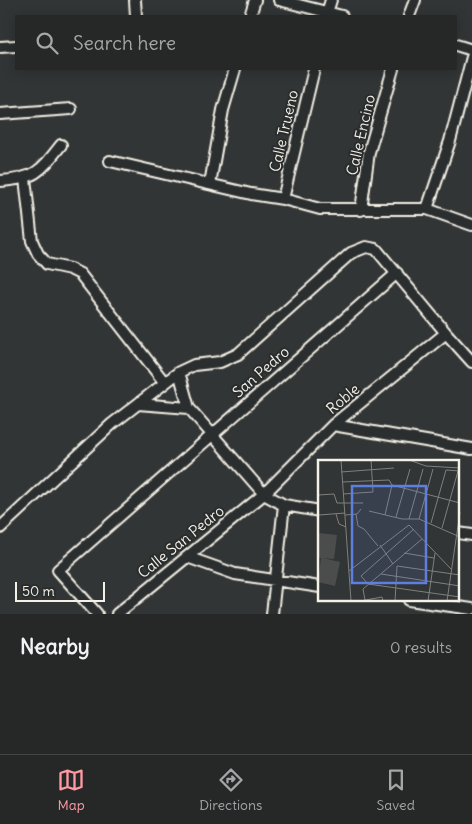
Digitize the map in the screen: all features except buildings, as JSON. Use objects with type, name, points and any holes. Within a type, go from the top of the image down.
[{"type":"street","points":[[135,0],[136,15]]},
{"type":"street","points":[[250,15],[256,0]]},
{"type":"street","points":[[279,0],[327,14],[331,0]]},
{"type":"street","points":[[410,15],[415,0]]},
{"type":"street","points":[[457,45],[472,50]]},
{"type":"street","points":[[0,47],[15,46]]},
{"type":"street","points":[[427,209],[450,140],[472,57]]},
{"type":"street","points":[[210,184],[222,110],[235,70]]},
{"type":"street","name":"Calle Trueno","points":[[283,199],[314,70]]},
{"type":"street","name":"Calle Encino","points":[[361,210],[369,152],[394,70]]},
{"type":"street","points":[[0,114],[71,110]]},
{"type":"street","points":[[0,181],[25,178],[33,175],[61,146]]},
{"type":"street","points":[[110,161],[251,194],[283,199],[320,209],[427,209],[472,225]]},
{"type":"street","points":[[25,178],[32,241],[38,254],[46,264],[70,269],[80,274],[165,383]]},
{"type":"street","points":[[0,528],[112,424],[179,372],[194,365],[220,362],[238,354],[352,254],[366,247],[376,248],[472,362]]},
{"type":"street","name":"San Pedro","points":[[97,614],[58,570],[397,273]]},
{"type":"street","name":"Roble","points":[[264,494],[333,425],[446,333]]},
{"type":"street","points":[[179,372],[189,408],[264,494],[284,506],[318,511]]},
{"type":"street","points":[[138,404],[189,408]]},
{"type":"street","points":[[333,425],[472,449]]},
{"type":"street","name":"Calle San Pedro","points":[[117,614],[264,494]]},
{"type":"street","points":[[272,614],[284,506]]},
{"type":"street","points":[[187,557],[235,574],[318,588]]},
{"type":"street","points":[[423,602],[472,609]]}]
